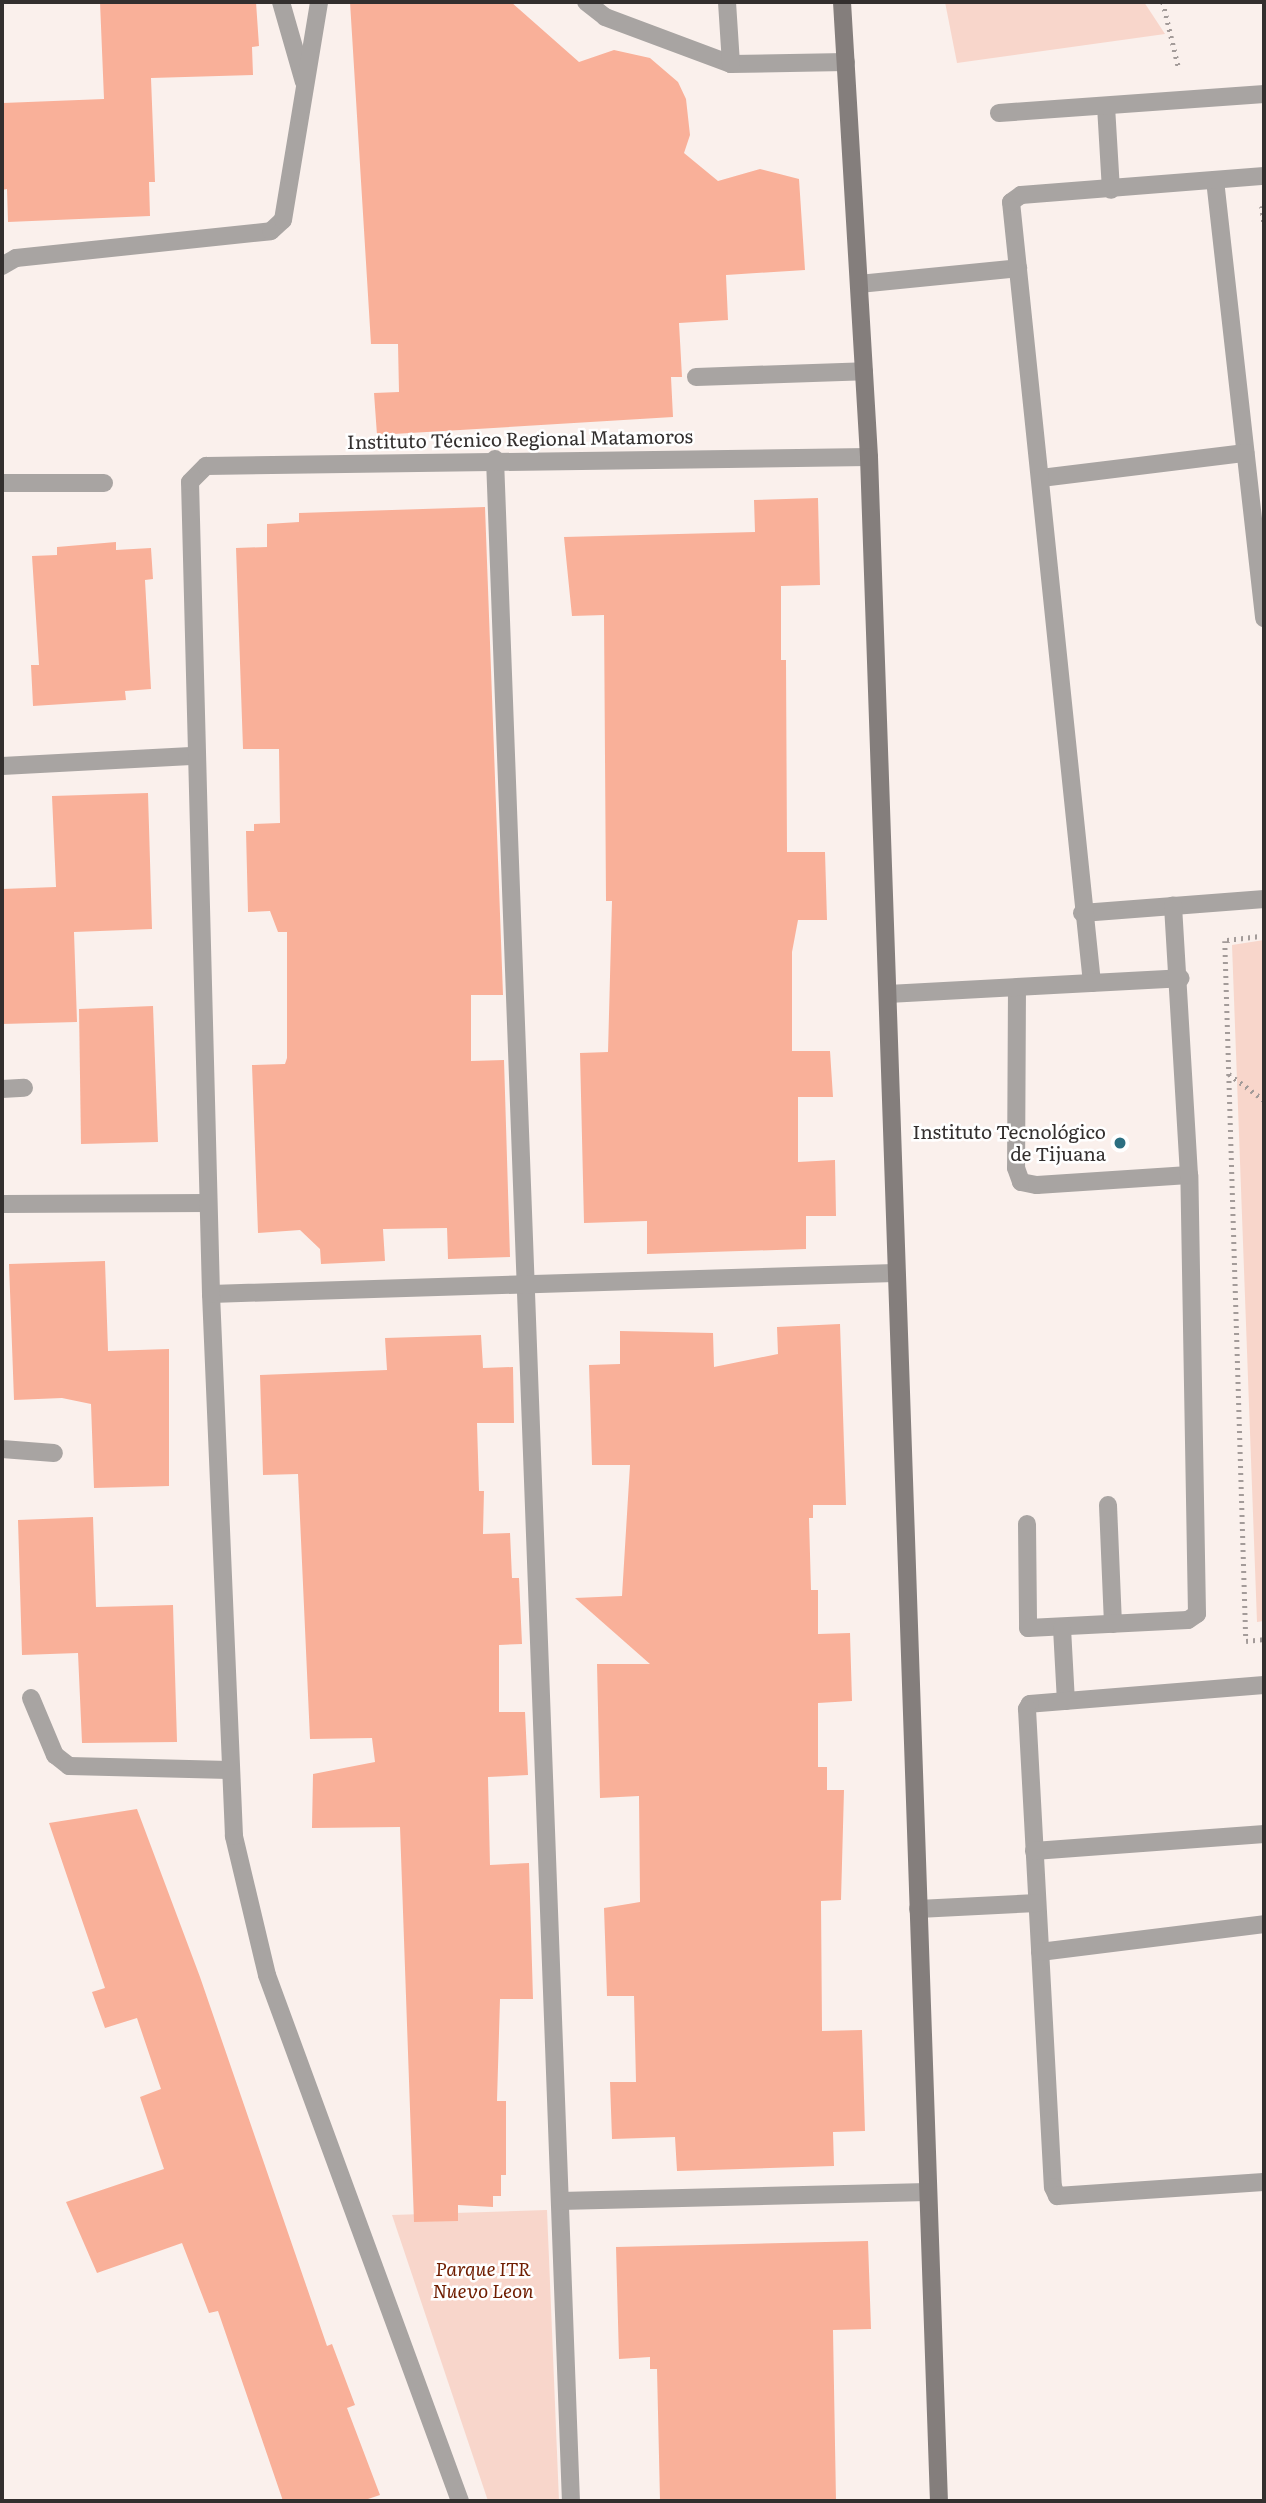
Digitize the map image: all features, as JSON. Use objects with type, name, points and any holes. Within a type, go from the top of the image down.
[{"type":"street","points":[[281,2],[305,85]]},
{"type":"street","points":[[2,266],[16,258],[271,231],[283,220],[319,2]]},
{"type":"street","points":[[586,2],[731,64],[846,62]]},
{"type":"street","points":[[727,2],[731,64]]},
{"type":"street","points":[[842,2],[869,457],[939,2501]]},
{"type":"street","points":[[999,113],[1264,94]]},
{"type":"street","points":[[1106,106],[1111,190]]},
{"type":"street","points":[[1093,983],[1082,913],[1041,478],[1011,202],[1015,198],[1264,176]]},
{"type":"street","points":[[1215,180],[1264,618]]},
{"type":"street","points":[[859,284],[1018,268]]},
{"type":"street","points":[[696,377],[864,371]]},
{"type":"street","points":[[1041,478],[1245,453]]},
{"type":"street","name":"Instituto Técnico Regional Matamoros","points":[[196,756],[188,493],[190,482],[206,466],[495,459],[869,457]]},
{"type":"street","points":[[495,459],[571,2501]]},
{"type":"street","points":[[2,482],[104,482]]},
{"type":"street","points":[[2,766],[196,756],[211,1294],[229,1770],[234,1836],[267,1975],[460,2501]]},
{"type":"street","points":[[1082,913],[1264,899]]},
{"type":"street","points":[[1027,1524],[1027,1626],[1062,1628],[1188,1620],[1197,1614],[1199,1603],[1189,1175],[1181,978],[1173,905]]},
{"type":"street","points":[[888,994],[1181,978]]},
{"type":"street","points":[[1017,987],[1016,1168],[1021,1182],[1037,1185],[1189,1175]]},
{"type":"street","points":[[2,1089],[24,1088]]},
{"type":"street","points":[[2,1204],[208,1203]]},
{"type":"street","points":[[211,1294],[895,1273]]},
{"type":"street","points":[[2,1449],[54,1453]]},
{"type":"street","points":[[1108,1505],[1113,1624]]},
{"type":"street","points":[[1062,1628],[1066,1700]]},
{"type":"street","points":[[1264,1685],[1066,1700],[1030,1704],[1027,1709],[1053,2187],[1057,2196],[1264,2182]]},
{"type":"street","points":[[31,1698],[55,1755],[69,1766],[229,1770]]},
{"type":"street","points":[[1034,1851],[1264,1834]]},
{"type":"street","points":[[918,1909],[1037,1903]]},
{"type":"street","points":[[1040,1952],[1264,1924]]},
{"type":"street","points":[[560,2201],[928,2192]]},
{"type":"path","points":[[1163,2],[1184,100]]},
{"type":"path","points":[[1264,936],[1225,941],[1245,1641],[1264,1639]]},
{"type":"path","points":[[1229,1074],[1264,1100]]},
{"type":"green space","points":[[945,2],[1144,2],[1165,34],[957,63]]},
{"type":"green space","points":[[1264,940],[1264,1621],[1257,1622],[1232,945]]},
{"type":"green space","name":"Parque ITR Nuevo Leon","points":[[547,2210],[559,2501],[488,2501],[392,2215]]},
{"type":"building","points":[[100,2],[256,2],[259,46],[252,47],[253,75],[151,78],[155,182],[149,182],[150,216],[8,222],[7,189],[2,190],[3,103],[104,99]]},
{"type":"building","points":[[350,2],[511,2],[579,62],[614,50],[650,58],[678,82],[686,99],[690,135],[684,153],[718,181],[760,169],[799,179],[805,270],[726,275],[728,320],[679,323],[682,377],[671,377],[673,417],[377,435],[374,393],[399,392],[398,344],[371,344]]},
{"type":"building","points":[[818,498],[820,585],[781,586],[781,660],[786,660],[787,852],[825,852],[827,920],[798,920],[792,952],[792,1051],[830,1051],[833,1097],[798,1097],[798,1162],[835,1160],[836,1216],[806,1216],[806,1249],[647,1254],[647,1221],[584,1223],[580,1053],[608,1052],[612,901],[606,901],[604,615],[572,616],[564,537],[755,532],[754,500]]},
{"type":"building","points":[[485,507],[503,995],[471,995],[471,1061],[504,1060],[510,1257],[448,1259],[447,1228],[383,1229],[385,1261],[321,1264],[320,1249],[300,1230],[258,1233],[252,1065],[285,1064],[287,1058],[287,932],[278,932],[270,911],[248,912],[246,831],[254,831],[254,824],[280,823],[279,749],[243,749],[236,548],[267,547],[267,524],[299,522],[299,513]]},
{"type":"building","points":[[116,542],[116,550],[151,548],[153,579],[145,580],[151,689],[125,691],[126,700],[33,706],[31,665],[39,665],[32,556],[57,555],[57,547]]},
{"type":"building","points":[[148,793],[152,929],[74,932],[77,1022],[2,1024],[2,889],[56,887],[52,796]]},
{"type":"building","points":[[153,1006],[158,1142],[81,1144],[79,1009]]},
{"type":"building","points":[[105,1261],[108,1351],[169,1349],[169,1486],[94,1488],[91,1404],[62,1398],[14,1400],[9,1264]]},
{"type":"building","points":[[840,1324],[846,1505],[813,1505],[813,1518],[809,1518],[811,1590],[818,1590],[818,1634],[850,1633],[852,1701],[818,1703],[818,1767],[827,1767],[827,1790],[844,1790],[841,1900],[821,1901],[822,2031],[862,2030],[865,2131],[833,2132],[834,2166],[677,2171],[675,2137],[612,2139],[610,2082],[636,2082],[634,1996],[607,1996],[604,1908],[640,1902],[639,1796],[600,1798],[597,1664],[650,1664],[575,1598],[622,1596],[630,1465],[592,1465],[589,1365],[620,1364],[620,1331],[713,1333],[714,1367],[778,1354],[777,1327]]},
{"type":"building","points":[[481,1335],[483,1368],[513,1367],[514,1423],[477,1423],[479,1491],[484,1491],[483,1534],[510,1533],[512,1578],[519,1578],[522,1644],[499,1645],[499,1712],[525,1712],[528,1775],[488,1777],[490,1865],[529,1863],[533,1999],[500,1999],[497,2101],[506,2101],[506,2175],[501,2175],[501,2196],[493,2196],[493,2207],[458,2205],[458,2221],[414,2222],[400,1827],[312,1828],[313,1774],[375,1762],[372,1738],[310,1739],[298,1474],[263,1475],[260,1375],[387,1370],[385,1338]]},
{"type":"building","points":[[93,1517],[96,1607],[173,1605],[177,1742],[82,1743],[78,1653],[22,1655],[18,1520]]},
{"type":"building","points":[[137,1809],[200,1977],[327,2346],[332,2344],[355,2405],[347,2408],[380,2495],[362,2501],[283,2501],[218,2311],[209,2313],[182,2243],[97,2273],[66,2202],[164,2169],[140,2097],[161,2089],[137,2018],[105,2028],[92,1992],[105,1988],[49,1823]]},
{"type":"building","points":[[868,2241],[871,2329],[833,2330],[836,2501],[660,2501],[657,2369],[650,2369],[650,2357],[619,2359],[616,2247]]},
{"type":"place","name":"Instituto Tecnológico de Tijuana","points":[[1120,1143]]}]
